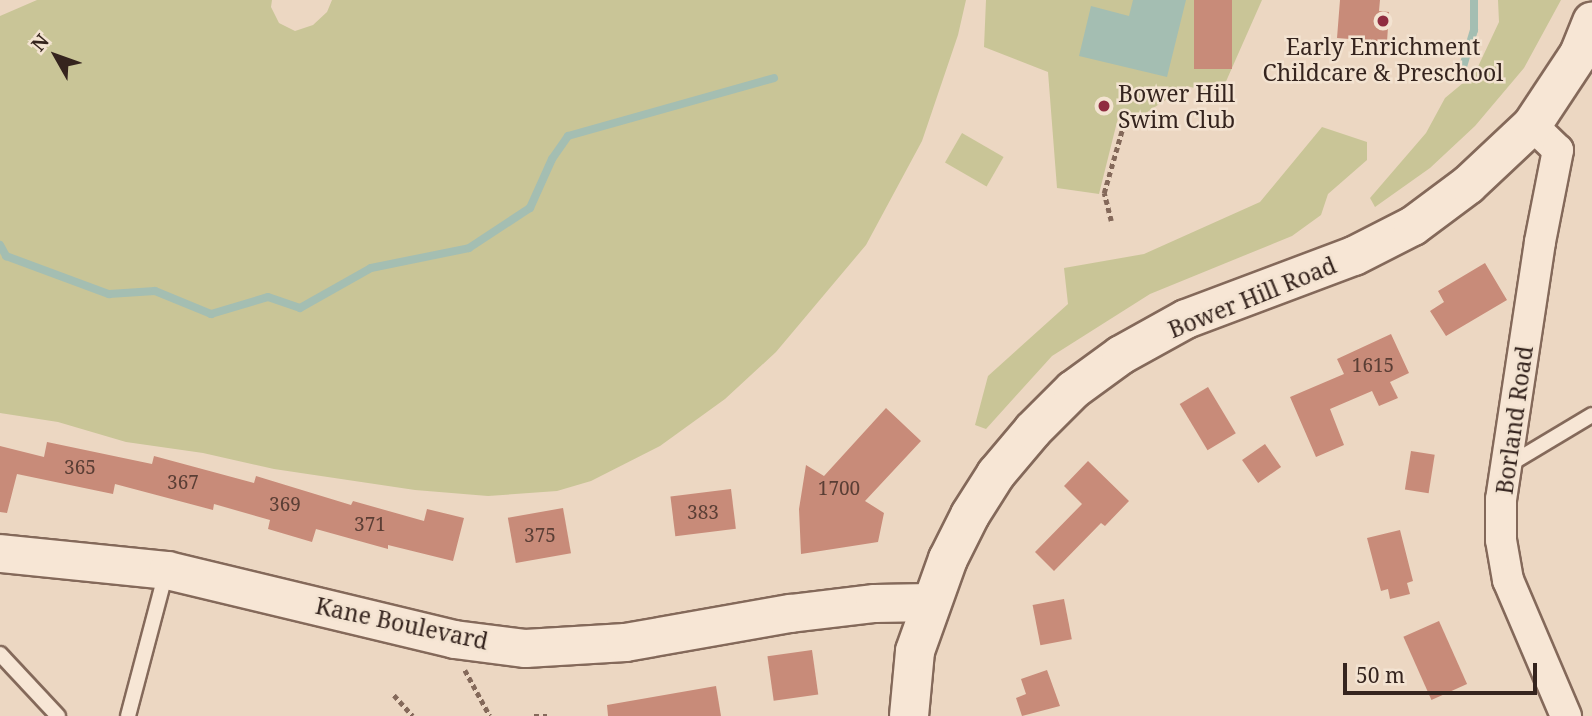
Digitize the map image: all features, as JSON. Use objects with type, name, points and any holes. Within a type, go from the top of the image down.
[{"type":"main road","name":"Bower Hill Road","points":[[909,716],[915,651],[931,601],[970,515],[996,474],[1032,430],[1073,390],[1121,355],[1186,319],[1354,256],[1413,226],[1468,185],[1532,125],[1588,47]]},
{"type":"street","name":"Borland Road","points":[[1532,125],[1558,150],[1540,242],[1501,499],[1501,540],[1508,580],[1566,716]]},
{"type":"street","name":"Kane Boulevard","points":[[0,553],[167,570],[454,639],[525,648],[625,642],[790,613],[874,603],[931,601]]},
{"type":"lane","points":[[1506,467],[1592,415]]},
{"type":"lane","points":[[128,716],[167,570]]},
{"type":"lane","points":[[0,654],[58,716]]},
{"type":"path","points":[[1111,220],[1104,193],[1125,120]]},
{"type":"path","points":[[464,667],[490,716]]},
{"type":"path","points":[[394,695],[413,716]]},
{"type":"path","points":[[534,716],[547,716]]},
{"type":"shaded area","points":[[37,0],[272,0],[271,7],[279,23],[295,31],[313,25],[327,12],[332,0],[966,0],[958,35],[922,141],[866,245],[776,352],[725,399],[660,446],[591,481],[557,491],[488,496],[415,490],[274,469],[203,453],[126,442],[58,422],[0,413],[0,16]]},
{"type":"shaded area","name":"Bower Hill Swim Club","points":[[986,0],[1262,0],[1220,95],[1187,86],[1132,122],[1118,118],[1099,194],[1057,188],[1048,72],[984,47]]},
{"type":"shaded area","points":[[1133,0],[1186,0],[1167,77],[1079,56],[1091,6],[1129,16]]},
{"type":"shaded area","points":[[1498,0],[1561,0],[1524,68],[1475,126],[1430,168],[1375,207],[1370,198],[1426,133],[1445,98],[1475,73],[1499,22]]},
{"type":"shaded area","points":[[1322,127],[1367,142],[1367,160],[1328,194],[1321,215],[1292,236],[1150,294],[1052,356],[986,429],[975,425],[988,376],[1068,304],[1064,268],[1144,254],[1260,202]]},
{"type":"shaded area","points":[[962,133],[1004,157],[987,186],[945,162]]},
{"type":"building","points":[[1194,0],[1232,0],[1232,69],[1194,69]]},
{"type":"building","points":[[1340,0],[1380,0],[1379,11],[1389,12],[1387,42],[1337,38]]},
{"type":"building","points":[[1485,263],[1507,300],[1446,336],[1430,311],[1444,302],[1438,291]]},
{"type":"building","points":[[1391,334],[1409,373],[1390,382],[1398,398],[1379,406],[1372,391],[1330,409],[1344,445],[1316,457],[1290,397],[1344,374],[1337,359]]},
{"type":"building","points":[[1208,387],[1236,433],[1208,450],[1180,404]]},
{"type":"building","points":[[886,408],[921,441],[865,501],[884,513],[878,542],[801,554],[799,509],[806,465],[824,476]]},
{"type":"building","points":[[47,442],[152,464],[154,456],[254,483],[256,476],[351,505],[353,501],[424,521],[427,509],[464,518],[453,561],[388,545],[388,549],[316,529],[312,542],[268,529],[270,520],[214,504],[213,510],[115,484],[113,494],[17,474],[7,513],[0,512],[0,446],[44,457]]},
{"type":"building","points":[[1265,444],[1281,467],[1258,483],[1242,460]]},
{"type":"building","points":[[1411,451],[1435,455],[1429,493],[1405,490]]},
{"type":"building","points":[[1088,461],[1129,501],[1105,526],[1101,523],[1054,571],[1035,552],[1082,504],[1064,486]]},
{"type":"building","points":[[731,489],[736,529],[675,536],[670,496]]},
{"type":"building","points":[[563,508],[571,553],[516,563],[508,518]]},
{"type":"building","points":[[1400,530],[1413,581],[1407,583],[1410,594],[1390,599],[1388,589],[1381,591],[1367,538]]},
{"type":"building","points":[[1064,599],[1072,639],[1040,645],[1033,605]]},
{"type":"building","points":[[1439,621],[1467,684],[1431,700],[1403,637]]},
{"type":"building","points":[[812,650],[818,695],[774,701],[767,656]]},
{"type":"building","points":[[1047,670],[1060,706],[1022,716],[1016,698],[1026,694],[1021,679]]},
{"type":"building","points":[[716,686],[721,716],[608,716],[607,705]]},
{"type":"waterway","points":[[1462,70],[1474,30],[1474,0]]},
{"type":"waterway","points":[[0,245],[6,256],[109,294],[155,291],[211,314],[268,297],[300,308],[371,268],[469,248],[530,208],[552,159],[568,136],[774,78]]},
{"type":"place","name":"Early Enrichment Childcare & Preschool","points":[[1383,21]]},
{"type":"place","name":"Bower Hill Swim Club","points":[[1104,106]]}]
